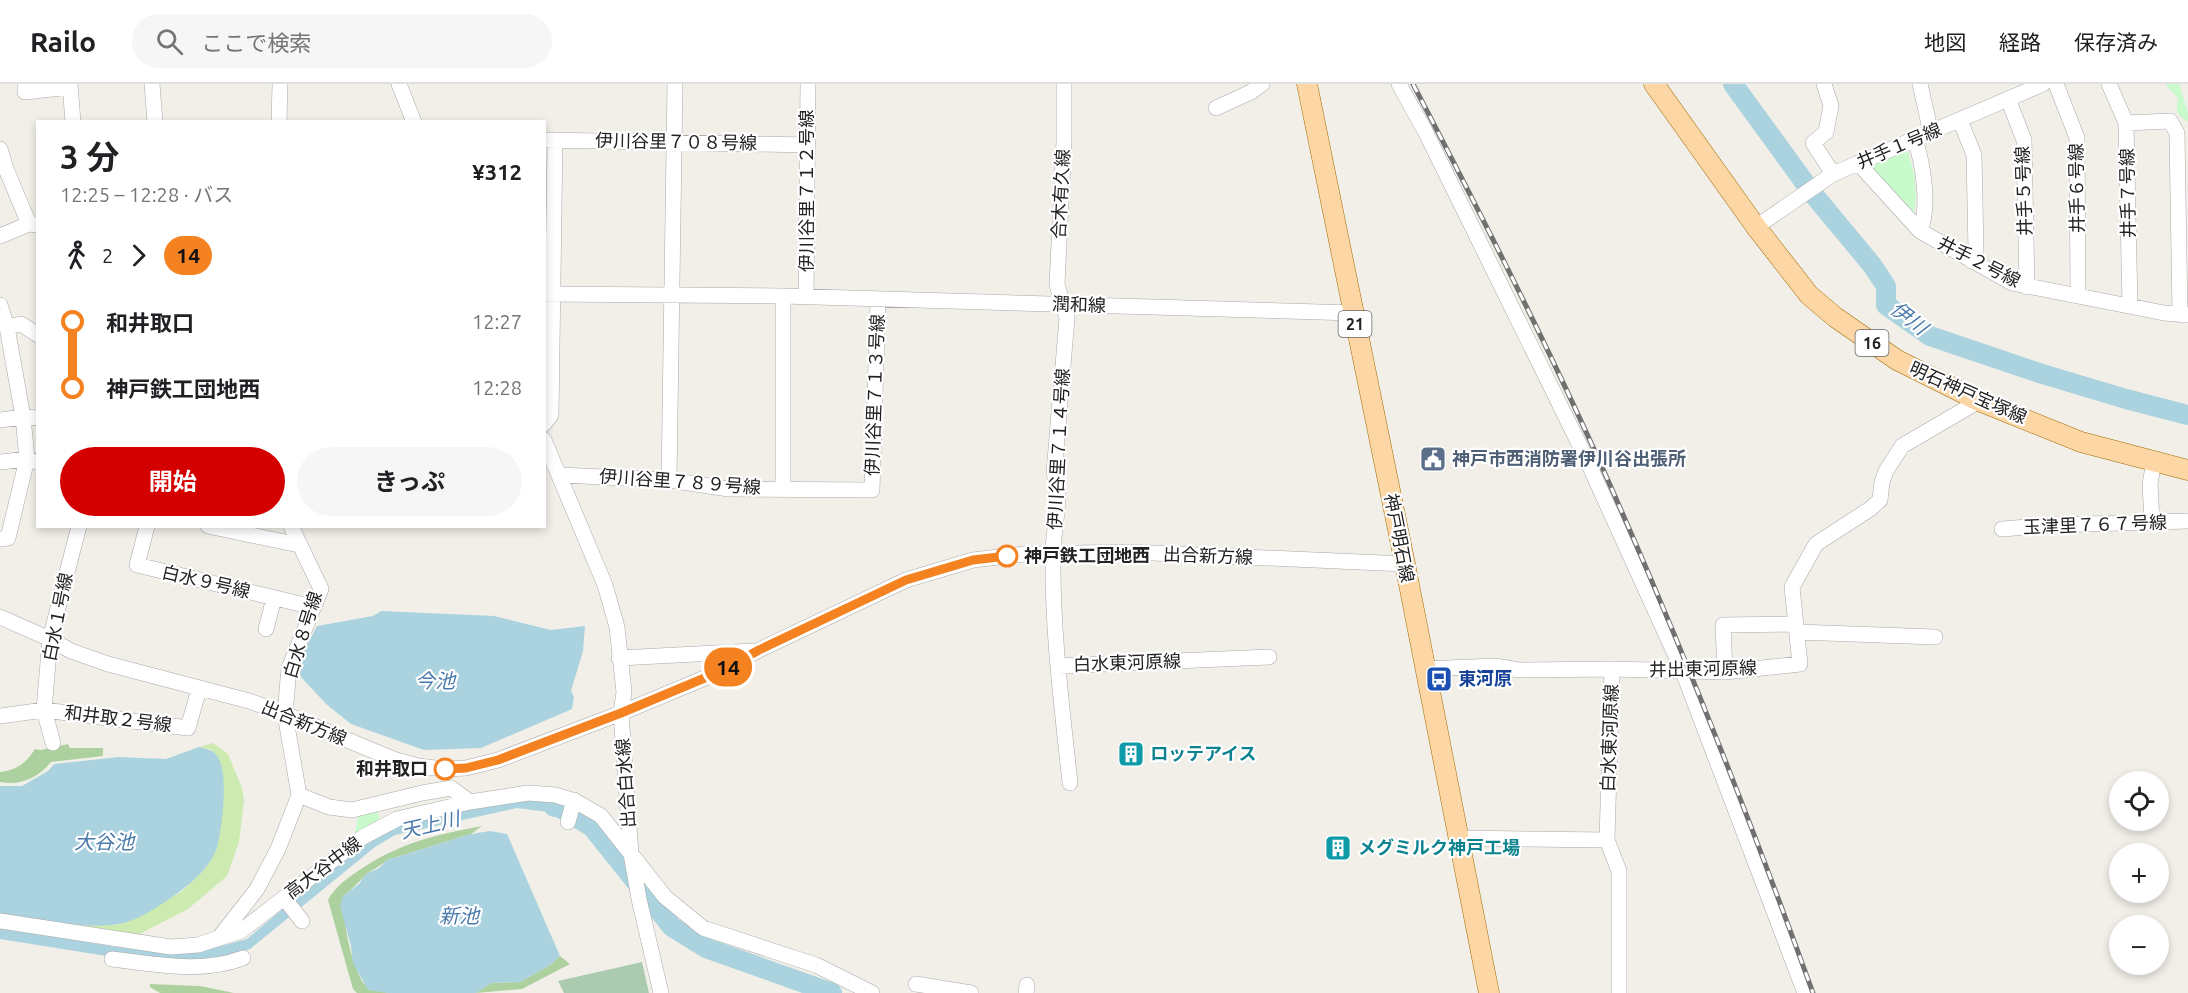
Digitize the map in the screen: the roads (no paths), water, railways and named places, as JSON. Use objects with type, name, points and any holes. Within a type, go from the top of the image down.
[{"type":"main road","name":"神戸明石線","points":[[1307,84],[1405,564],[1489,993]]},
{"type":"main road","name":"明石神戸宝塚線","points":[[1654,84],[1809,295],[1835,317],[1897,360],[1979,401],[2081,442],[2188,470]]},
{"type":"street","points":[[25,84],[25,92],[70,86],[73,120]]},
{"type":"street","points":[[152,84],[155,120]]},
{"type":"street","points":[[279,120],[280,84]]},
{"type":"street","points":[[399,84],[413,120]]},
{"type":"street","points":[[669,480],[675,84]]},
{"type":"street","name":"伊川谷里７１２号線","points":[[806,297],[808,84]]},
{"type":"street","name":"合木有久線","points":[[1061,304],[1057,285],[1064,141],[1064,84]]},
{"type":"street","points":[[1216,108],[1251,92],[1262,84]]},
{"type":"street","points":[[1399,84],[1425,131],[1585,456],[1683,672],[1805,993]]},
{"type":"street","points":[[1824,84],[1831,106],[1826,132],[1813,143],[1833,174]]},
{"type":"street","points":[[1920,84],[1930,133]]},
{"type":"street","name":"井手１号線","points":[[1759,224],[1833,174],[2043,84]]},
{"type":"street","name":"井手６号線","points":[[2056,84],[2077,138],[2078,296]]},
{"type":"street","name":"井手７号線","points":[[2109,84],[2126,123],[2130,306]]},
{"type":"street","name":"井手５号線","points":[[2008,99],[2024,140],[2027,287]]},
{"type":"street","points":[[1960,120],[1974,155],[1976,250],[1972,261]]},
{"type":"street","points":[[2126,123],[2170,121],[2177,133],[2183,203],[2184,315]]},
{"type":"street","points":[[1915,139],[1922,163],[1924,221],[1920,231]]},
{"type":"street","points":[[546,422],[552,415],[549,294],[550,140]]},
{"type":"street","name":"伊川谷里７０８号線","points":[[550,140],[808,144]]},
{"type":"street","points":[[0,149],[6,169],[33,225],[0,236]]},
{"type":"street","name":"井手２号線","points":[[1858,163],[1920,231],[2012,283],[2184,315]]},
{"type":"street","name":"潤和線","points":[[549,294],[783,296],[1353,313]]},
{"type":"street","points":[[783,296],[783,488]]},
{"type":"street","name":"伊川谷里７１３号線","points":[[872,490],[878,300]]},
{"type":"street","name":"伊川谷里７１４号線","points":[[1061,304],[1067,318],[1054,472],[1059,488],[1053,553],[1058,666],[1070,783]]},
{"type":"street","points":[[0,305],[30,418],[32,460],[8,538],[0,539]]},
{"type":"street","points":[[7,327],[21,324],[36,334]]},
{"type":"street","name":"井出東河原線","points":[[1612,669],[1725,672],[1800,664],[1792,587],[1816,544],[1880,500],[1882,482],[1891,460],[1902,446],[1979,401]]},
{"type":"street","points":[[0,420],[30,418]]},
{"type":"street","name":"出合白水線","points":[[546,444],[605,585],[617,627],[624,692],[621,713],[631,854],[660,993]]},
{"type":"street","points":[[0,462],[32,460]]},
{"type":"street","points":[[2152,521],[2150,484],[2154,461]]},
{"type":"street","name":"伊川谷里７８９号線","points":[[560,475],[669,480],[729,489],[872,490]]},
{"type":"street","name":"玉津里７６７号線","points":[[2002,529],[2188,521]]},
{"type":"street","name":"白水１号線","points":[[53,743],[44,710],[50,639],[78,528]]},
{"type":"street","name":"白水９号線","points":[[146,528],[137,565],[313,607]]},
{"type":"street","points":[[217,528],[299,545]]},
{"type":"street","name":"白水８号線","points":[[292,528],[321,589],[289,668],[285,714],[299,795]]},
{"type":"street","name":"出合新方線","points":[[0,617],[71,651],[108,664],[249,702],[285,714],[393,759],[418,766],[444,769],[466,768],[498,760],[621,713],[719,672],[759,650],[906,580],[973,560],[1053,553],[1130,552],[1405,564]]},
{"type":"street","points":[[266,629],[274,598]]},
{"type":"street","points":[[1725,672],[1723,625],[1935,637]]},
{"type":"street","points":[[619,658],[759,650]]},
{"type":"street","name":"白水東河原線","points":[[1058,666],[1269,657]]},
{"type":"street","name":"白水東河原線","points":[[1424,669],[1495,666],[1519,670],[1612,669],[1607,840],[1619,871],[1619,993]]},
{"type":"street","name":"和井取２号線","points":[[44,710],[188,728],[199,689]]},
{"type":"street","points":[[0,716],[44,710]]},
{"type":"street","points":[[218,939],[257,889],[278,849],[299,795],[329,807],[352,810],[451,788],[470,802]]},
{"type":"street","name":"高大谷中線","points":[[0,921],[171,947],[198,945],[241,931],[363,837],[397,819],[470,802],[528,793],[555,795],[574,800],[601,816],[665,897],[703,928],[816,965],[872,993]]},
{"type":"street","points":[[568,822],[574,800]]},
{"type":"street","points":[[1459,838],[1607,840]]},
{"type":"street","points":[[284,898],[300,919]]},
{"type":"street","points":[[125,940],[112,961],[190,967],[246,961],[234,933]]},
{"type":"street","points":[[916,984],[971,993]]},
{"type":"water","name":"今池","points":[[381,611],[494,616],[551,630],[585,626],[583,651],[571,691],[574,697],[572,709],[481,748],[424,750],[351,724],[326,704],[301,677],[297,664],[317,626],[373,616]]},
{"type":"water","name":"大谷池","points":[[199,747],[212,751],[218,757],[223,776],[224,802],[216,850],[206,867],[191,883],[147,913],[115,925],[65,924],[0,914],[0,786],[22,786],[48,771],[54,764],[119,757],[166,759]]},
{"type":"water","points":[[526,799],[569,805],[566,815],[561,813],[560,817],[555,816],[556,813],[517,808],[395,835],[375,847],[250,949],[208,962],[119,958],[0,939],[0,928],[116,947],[195,953],[247,939],[329,870],[380,834],[414,820]]},
{"type":"water","name":"新池","points":[[490,831],[507,834],[560,956],[550,965],[520,982],[491,983],[476,993],[388,993],[368,990],[353,963],[351,946],[340,906],[343,896],[359,884],[366,874],[379,868],[387,860],[471,834]]},
{"type":"waterway","name":"伊川","points":[[1733,84],[1813,194],[1872,265],[1886,286],[1886,305],[1930,336],[2039,373],[2188,415]]},
{"type":"waterway","name":"天上川","points":[[554,807],[559,807],[592,827],[672,927],[706,948],[832,993]]},
{"type":"railway","points":[[1413,84],[1521,295],[1621,510],[1721,750],[1813,993]]},
{"type":"place","name":"神戸市西消防署伊川谷出張所","points":[[1433,459]]},
{"type":"place","name":"神戸鉄工団地西","points":[[1007,556]]},
{"type":"place","name":"東河原","points":[[1439,679]]},
{"type":"place","name":"ロッテアイス","points":[[1131,754]]},
{"type":"place","name":"和井取口","points":[[445,769]]},
{"type":"place","name":"メグミルク神戸工場","points":[[1338,848]]}]
